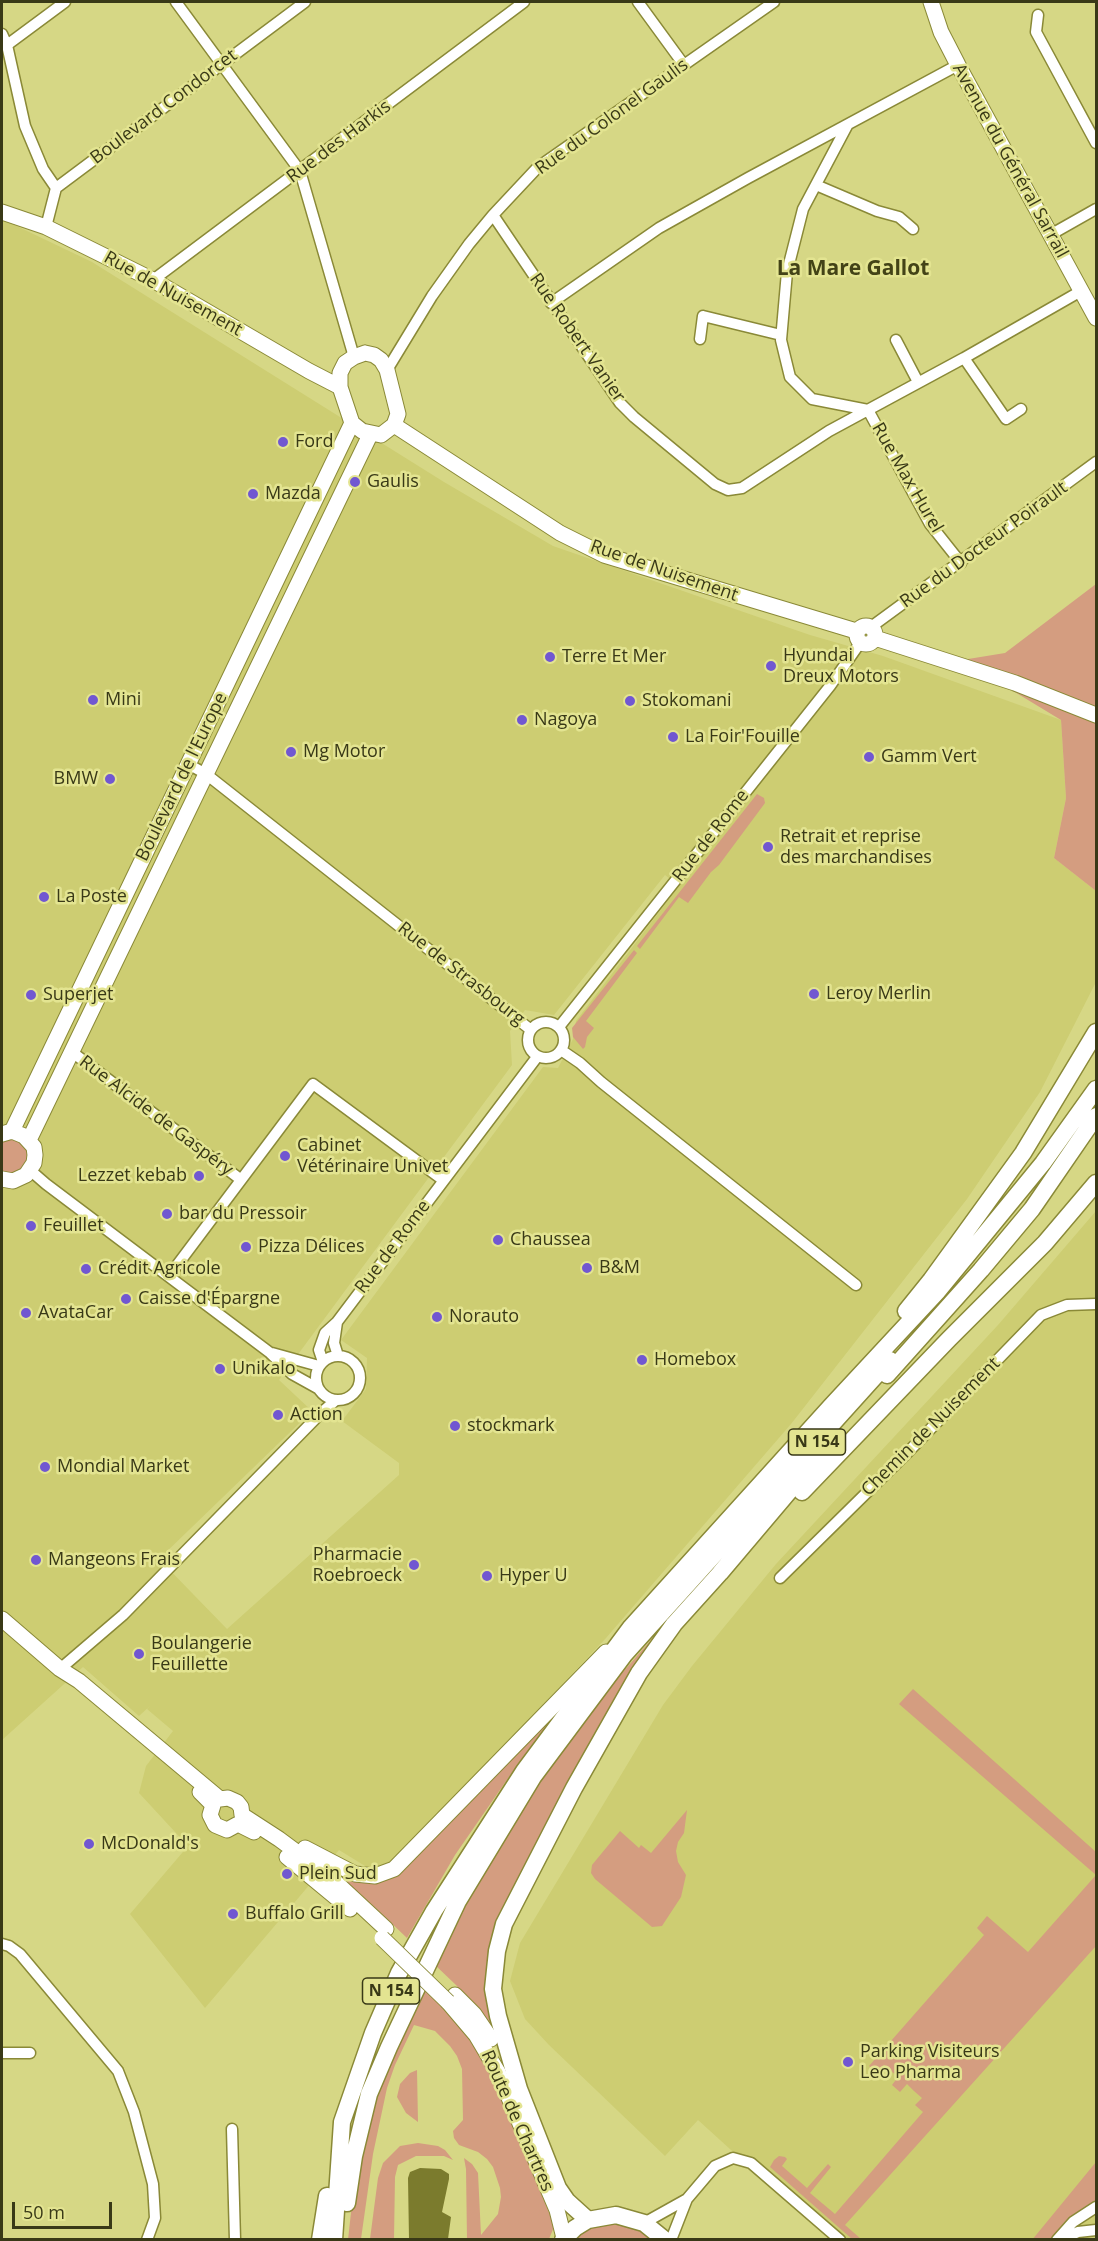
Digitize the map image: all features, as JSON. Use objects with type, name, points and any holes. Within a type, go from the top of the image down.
[{"type":"main road","points":[[831,1406],[931,1280],[1023,1153],[1096,1032]]},
{"type":"main road","name":"N 154","points":[[320,2240],[330,2176],[342,2122],[373,2033],[399,1973],[434,1911],[524,1771],[631,1627],[938,1291],[1043,1163],[1096,1089]]},
{"type":"main road","name":"N 154","points":[[345,2240],[348,2190],[369,2094],[458,1901],[533,1777],[624,1655],[983,1256],[1023,1207],[1096,1104]]},
{"type":"main road","points":[[519,2089],[498,2016],[493,1989],[497,1951],[504,1924],[574,1788],[639,1673],[674,1624],[1032,1209],[1096,1116]]},
{"type":"main road","points":[[622,1702],[684,1624],[790,1504],[1045,1243],[1096,1183]]},
{"type":"main road","name":"Route de Chartres","points":[[519,2089],[558,2188],[567,2201],[588,2220]]},
{"type":"main road","name":"N 154","points":[[334,2240],[342,2122]]},
{"type":"main road","points":[[564,2239],[588,2220],[616,2216],[644,2223],[664,2240]]},
{"type":"street","points":[[7,45],[65,2]]},
{"type":"street","points":[[176,2],[300,171],[354,357]]},
{"type":"street","name":"Boulevard Condorcet","points":[[56,188],[305,2]]},
{"type":"street","name":"Rue des Harkis","points":[[153,280],[524,2]]},
{"type":"street","points":[[638,2],[684,65]]},
{"type":"street","name":"Rue du Colonel Gaulis","points":[[387,370],[432,296],[469,244],[538,167],[774,2]]},
{"type":"street","name":"Avenue du Général Sarrail","points":[[931,2],[941,32],[958,65],[1096,318]]},
{"type":"street","points":[[1038,15],[1036,32],[1096,143]]},
{"type":"street","points":[[2,34],[7,45],[25,126],[43,169],[56,188],[46,227]]},
{"type":"street","points":[[551,303],[659,228],[958,65]]},
{"type":"street","name":"Rue Max Hurel","points":[[846,126],[803,209],[787,272],[781,335],[790,377],[812,399],[868,410],[930,524],[961,563]]},
{"type":"street","points":[[816,185],[877,211],[899,217],[913,229]]},
{"type":"street","points":[[1050,235],[1096,209]]},
{"type":"street","name":"Rue de Nuisement","points":[[2,212],[46,227],[153,280],[340,387]]},
{"type":"street","name":"Rue Robert Vanier","points":[[493,215],[620,403],[715,484],[728,490],[742,488],[829,431],[1081,291]]},
{"type":"street","points":[[700,339],[703,316],[781,335]]},
{"type":"street","points":[[896,340],[918,382]]},
{"type":"street","points":[[365,353],[381,360],[387,370],[398,414],[394,424],[381,435],[370,435],[352,423],[340,387],[340,373],[345,363],[365,353]]},
{"type":"street","points":[[964,358],[1006,419],[1021,409]]},
{"type":"street","name":"Boulevard de l'Europe","points":[[30,1171],[35,1155],[29,1140],[24,1136],[7,1132],[352,423]]},
{"type":"street","name":"Rue de Nuisement","points":[[394,424],[560,533],[604,555],[1015,683],[1096,715]]},
{"type":"street","name":"Boulevard de l'Europe","points":[[29,1140],[370,435]]},
{"type":"street","name":"Rue du Docteur Poirault","points":[[865,635],[1096,462]]},
{"type":"street","name":"Rue de Rome","points":[[559,1027],[823,695],[865,635]]},
{"type":"street","name":"Rue de Strasbourg","points":[[188,764],[206,774],[531,1030],[528,1043],[537,1057]]},
{"type":"street","points":[[531,1030],[543,1022],[553,1024],[559,1027],[564,1040],[561,1050],[549,1058],[537,1057]]},
{"type":"street","points":[[561,1050],[856,1285]]},
{"type":"street","name":"Rue Alcide de Gaspéry","points":[[72,1052],[240,1179]]},
{"type":"street","name":"Rue de Rome","points":[[321,1364],[319,1350],[325,1333],[337,1322],[537,1057]]},
{"type":"street","points":[[169,1276],[313,1084],[443,1180]]},
{"type":"street","points":[[3,1184],[20,1179],[30,1171],[269,1352],[292,1374],[336,1400]]},
{"type":"street","name":"Chemin de Nuisement","points":[[780,1578],[911,1449],[1041,1315],[1067,1305],[1096,1304]]},
{"type":"street","points":[[337,1322],[334,1343],[338,1356]]},
{"type":"street","points":[[60,1669],[123,1615],[321,1413],[336,1400],[350,1396],[358,1385],[359,1371],[351,1360],[338,1356],[321,1364],[269,1352]]},
{"type":"street","points":[[321,1364],[316,1375],[321,1392],[321,1413]]},
{"type":"street","name":"Route de Chartres","points":[[2,1618],[60,1669],[79,1681],[163,1758],[199,1780],[216,1802]]},
{"type":"street","points":[[279,1839],[296,1844],[355,1874],[375,1876],[394,1869],[631,1627]]},
{"type":"street","name":"Route de Chartres","points":[[228,1798],[237,1802],[241,1807],[240,1820],[227,1830],[215,1826],[210,1815],[216,1802],[228,1798]]},
{"type":"street","name":"Route de Chartres","points":[[240,1820],[279,1839],[336,1881],[384,1934]]},
{"type":"street","name":"Route de Chartres","points":[[240,1820],[384,1934],[451,1997],[474,2014],[487,2032],[519,2089]]},
{"type":"street","points":[[2,1944],[20,1954],[118,2071],[134,2112],[153,2184],[155,2218],[147,2240]]},
{"type":"street","name":"Route de Chartres","points":[[451,1997],[498,2072],[556,2210],[564,2239]]},
{"type":"street","points":[[2,2053],[30,2053]]},
{"type":"street","points":[[232,2129],[235,2240]]},
{"type":"street","points":[[671,2240],[687,2199],[719,2162],[729,2158],[737,2158],[754,2166],[840,2240]]},
{"type":"street","points":[[644,2223],[687,2199]]},
{"type":"street","points":[[1059,2240],[1073,2222],[1096,2207]]},
{"type":"street","points":[[1059,2240],[1078,2232],[1096,2230]]},
{"type":"shaded area","points":[[2,219],[92,262],[444,482],[553,546],[810,635],[883,656],[1061,720],[1066,798],[1054,858],[1096,891],[1096,982],[1040,1092],[967,1199],[791,1424],[606,1638],[391,1863],[370,1869],[339,1850],[205,2008],[130,1914],[188,1846],[139,1793],[146,1766],[173,1731],[147,1709],[151,1705],[139,1716],[83,1667],[2,1740]],"holes":[[[665,875],[679,886],[576,1021],[573,1039],[558,1068],[543,1067],[341,1340],[367,1358],[366,1389],[342,1421],[399,1463],[399,1475],[227,1629],[159,1559],[312,1411],[279,1380],[512,1065],[510,1031],[525,1010],[554,1015]]]},
{"type":"shaded area","points":[[1096,584],[1096,891],[1054,858],[1066,798],[1061,720],[962,660],[1005,653]]},
{"type":"shaded area","points":[[757,794],[764,798],[765,803],[719,865],[688,903],[679,897],[640,949],[637,946]]},
{"type":"shaded area","points":[[634,950],[637,953],[586,1021],[594,1028],[587,1037],[583,1049],[573,1037],[572,1028]]},
{"type":"shaded area","points":[[13,1136],[28,1147],[29,1160],[17,1174],[2,1174],[2,1138]]},
{"type":"shaded area","points":[[1096,1211],[1096,2239],[829,2239],[698,2120],[665,2156],[525,2019],[510,1981],[520,1943],[663,1705],[692,1666],[776,1564],[998,1325]]},
{"type":"shaded area","points":[[739,1539],[670,1624],[503,1915],[498,2035],[456,1985],[435,1965],[468,1900],[530,1794],[602,1696]]},
{"type":"shaded area","points":[[913,1689],[1096,1852],[1096,1875],[899,1704]]},
{"type":"shaded area","points":[[555,1710],[557,1713],[455,1855],[407,1938],[386,1918],[382,1921],[330,1870],[382,1879]]},
{"type":"shaded area","points":[[687,1810],[684,1833],[678,1842],[676,1851],[678,1862],[686,1875],[681,1897],[662,1926],[652,1927],[595,1879],[591,1873],[592,1865],[620,1831],[639,1848],[641,1845],[651,1853]]},
{"type":"shaded area","points":[[1096,1875],[1096,1946],[845,2225],[861,2239],[852,2239],[770,2167],[774,2160],[779,2156],[785,2157],[787,2159],[782,2166],[807,2188],[828,2164],[831,2167],[810,2193],[835,2214],[923,2112],[915,2105],[922,2098],[907,2084],[900,2092],[892,2085],[898,2077],[884,2065],[877,2072],[869,2066],[984,1935],[977,1928],[987,1916],[1028,1952]]},
{"type":"shaded area","points":[[424,1987],[461,2027],[489,2069],[504,2099],[550,2215],[553,2214],[554,2227],[549,2239],[467,2239],[464,2158],[478,2173],[481,2235],[498,2214],[500,2188],[493,2167],[487,2159],[478,2152],[459,2145],[454,2138],[453,2131],[463,2120],[462,2069],[457,2056],[435,2031],[414,2025],[387,2088],[373,2154],[361,2239],[348,2240],[354,2185],[372,2110],[383,2078]]},
{"type":"shaded area","points":[[417,2070],[418,2122],[406,2113],[397,2097],[400,2084],[410,2073]]},
{"type":"shaded area","points":[[418,2143],[438,2146],[445,2150],[453,2160],[444,2156],[416,2156],[398,2165],[395,2177],[394,2239],[370,2239],[378,2178],[383,2163],[400,2146]]},
{"type":"shaded area","points":[[1096,2162],[1096,2201],[1070,2218],[1050,2239],[1032,2240]]},
{"type":"shaded area","points":[[420,2168],[441,2169],[449,2174],[442,2212],[451,2217],[448,2239],[409,2239],[408,2178],[410,2172]]},
{"type":"shaded area","points":[[622,2223],[640,2229],[654,2240],[573,2240],[594,2226]]},
{"type":"place","name":"Ford","points":[[283,442]]},
{"type":"place","name":"Gaulis","points":[[355,482]]},
{"type":"place","name":"Mazda","points":[[253,494]]},
{"type":"place","name":"Terre Et Mer","points":[[550,657]]},
{"type":"place","name":"Hyundai Dreux Motors","points":[[771,666]]},
{"type":"place","name":"Mini","points":[[93,700]]},
{"type":"place","name":"Stokomani","points":[[630,701]]},
{"type":"place","name":"Nagoya","points":[[522,720]]},
{"type":"place","name":"La Foir'Fouille","points":[[673,737]]},
{"type":"place","name":"Mg Motor","points":[[291,752]]},
{"type":"place","name":"Gamm Vert","points":[[869,757]]},
{"type":"place","name":"BMW","points":[[110,779]]},
{"type":"place","name":"Retrait et reprise des marchandises","points":[[768,847]]},
{"type":"place","name":"La Poste","points":[[44,897]]},
{"type":"place","name":"Leroy Merlin","points":[[814,994]]},
{"type":"place","name":"Superjet","points":[[31,995]]},
{"type":"place","name":"Cabinet Vétérinaire Univet","points":[[285,1156]]},
{"type":"place","name":"Lezzet kebab","points":[[199,1176]]},
{"type":"place","name":"bar du Pressoir","points":[[167,1214]]},
{"type":"place","name":"Feuillet","points":[[31,1226]]},
{"type":"place","name":"Chaussea","points":[[498,1240]]},
{"type":"place","name":"Pizza Délices","points":[[246,1247]]},
{"type":"place","name":"B&M","points":[[587,1268]]},
{"type":"place","name":"Crédit Agricole","points":[[86,1269]]},
{"type":"place","name":"Caisse d'Épargne","points":[[126,1299]]},
{"type":"place","name":"AvataCar","points":[[26,1313]]},
{"type":"place","name":"Norauto","points":[[437,1317]]},
{"type":"place","name":"Homebox","points":[[642,1360]]},
{"type":"place","name":"Unikalo","points":[[220,1369]]},
{"type":"place","name":"Action","points":[[278,1415]]},
{"type":"place","name":"stockmark","points":[[455,1426]]},
{"type":"place","name":"Mondial Market","points":[[45,1467]]},
{"type":"place","name":"Mangeons Frais","points":[[36,1560]]},
{"type":"place","name":"Pharmacie Roebroeck","points":[[414,1565]]},
{"type":"place","name":"Hyper U","points":[[487,1576]]},
{"type":"place","name":"Boulangerie Feuillette","points":[[139,1654]]},
{"type":"place","name":"McDonald's","points":[[89,1844]]},
{"type":"place","name":"Plein Sud","points":[[287,1874]]},
{"type":"place","name":"Buffalo Grill","points":[[233,1914]]},
{"type":"place","name":"Parking Visiteurs Leo Pharma","points":[[848,2062]]},
{"type":"district","name":"La Mare Gallot","points":[[853,269]]}]
